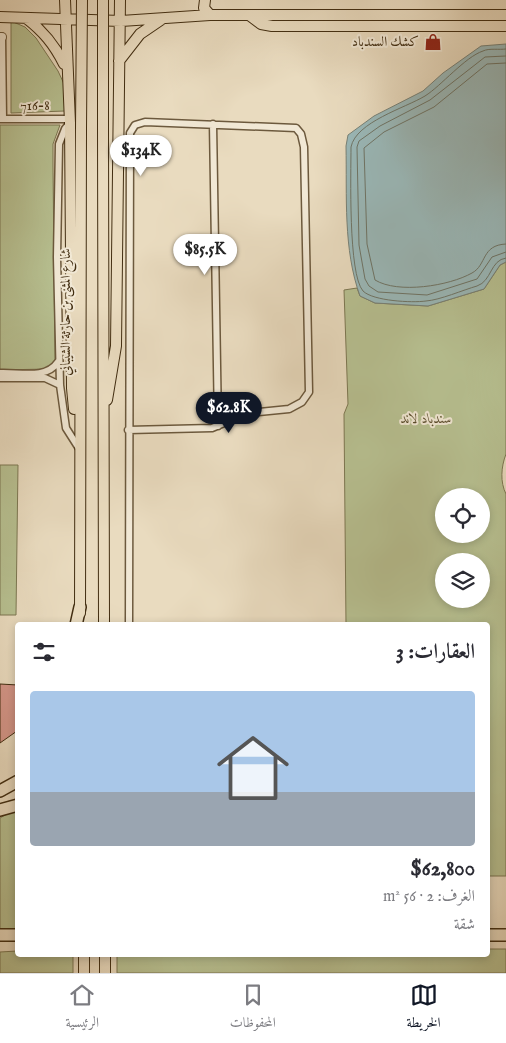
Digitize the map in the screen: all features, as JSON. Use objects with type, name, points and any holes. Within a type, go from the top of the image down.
[{"type":"highway","points":[[77,622],[80,606]]},
{"type":"highway","points":[[0,792],[15,783]]},
{"type":"highway","points":[[0,810],[15,806]]},
{"type":"highway","points":[[0,935],[15,935]]},
{"type":"highway","points":[[490,935],[506,935]]},
{"type":"main road","points":[[65,0],[66,69],[70,121],[72,388],[80,450]]},
{"type":"main road","name":"شارع المثنى بن حارثة الشيباني","points":[[80,622],[82,0]]},
{"type":"main road","points":[[103,0],[102,431],[104,622]]},
{"type":"main road","points":[[102,431],[116,346],[120,0]]},
{"type":"main road","points":[[205,0],[204,8],[210,15]]},
{"type":"main road","points":[[0,17],[121,21],[210,15],[506,15]]},
{"type":"main road","points":[[249,15],[261,24],[272,26],[506,26]]},
{"type":"main road","points":[[433,26],[453,15]]},
{"type":"main road","points":[[119,62],[132,43],[150,26],[172,17]]},
{"type":"main road","points":[[25,18],[51,41],[66,69]]},
{"type":"main road","points":[[84,957],[84,973]]},
{"type":"main road","points":[[105,957],[105,973]]},
{"type":"street","points":[[1,37],[1,119]]},
{"type":"street","name":"716-8","points":[[1,119],[70,121]]},
{"type":"street","points":[[70,121],[59,144],[58,362],[66,428],[80,450]]},
{"type":"street","points":[[128,430],[218,426],[248,413],[289,409],[302,402],[309,392],[302,134],[296,128],[145,122],[135,125],[130,133],[128,430],[129,622]]},
{"type":"street","points":[[213,124],[218,426]]},
{"type":"street","points":[[0,373],[41,373],[49,371],[58,362]]},
{"type":"street","points":[[0,378],[45,378],[60,384]]},
{"type":"green space","points":[[11,21],[25,27],[36,38],[58,71],[65,86],[65,111],[11,113]]},
{"type":"green space","points":[[0,125],[60,125],[53,144],[55,361],[47,369],[0,370]]},
{"type":"green space","name":"سندباد لاند","points":[[506,262],[506,454],[502,474],[506,494],[506,876],[490,876],[490,622],[346,622],[344,414],[348,404],[344,290],[357,288],[360,296],[375,303],[428,306],[484,289],[500,265]]},
{"type":"green space","points":[[0,465],[18,465],[16,615],[0,615]]},
{"type":"green space","points":[[15,811],[15,930],[0,929],[0,818]]},
{"type":"green space","points":[[490,949],[506,949],[506,973],[117,973],[117,957],[490,957]]},
{"type":"green space","points":[[15,951],[15,957],[73,957],[73,973],[0,973],[0,952]]},
{"type":"water","points":[[506,44],[506,262],[500,265],[484,289],[428,306],[375,303],[360,296],[348,241],[346,146],[348,135],[374,116],[423,91],[443,73],[481,46]]},
{"type":"building","points":[[0,684],[15,685],[15,732],[0,743]]},
{"type":"place","name":"كشك السندباد","points":[[433,42]]}]
